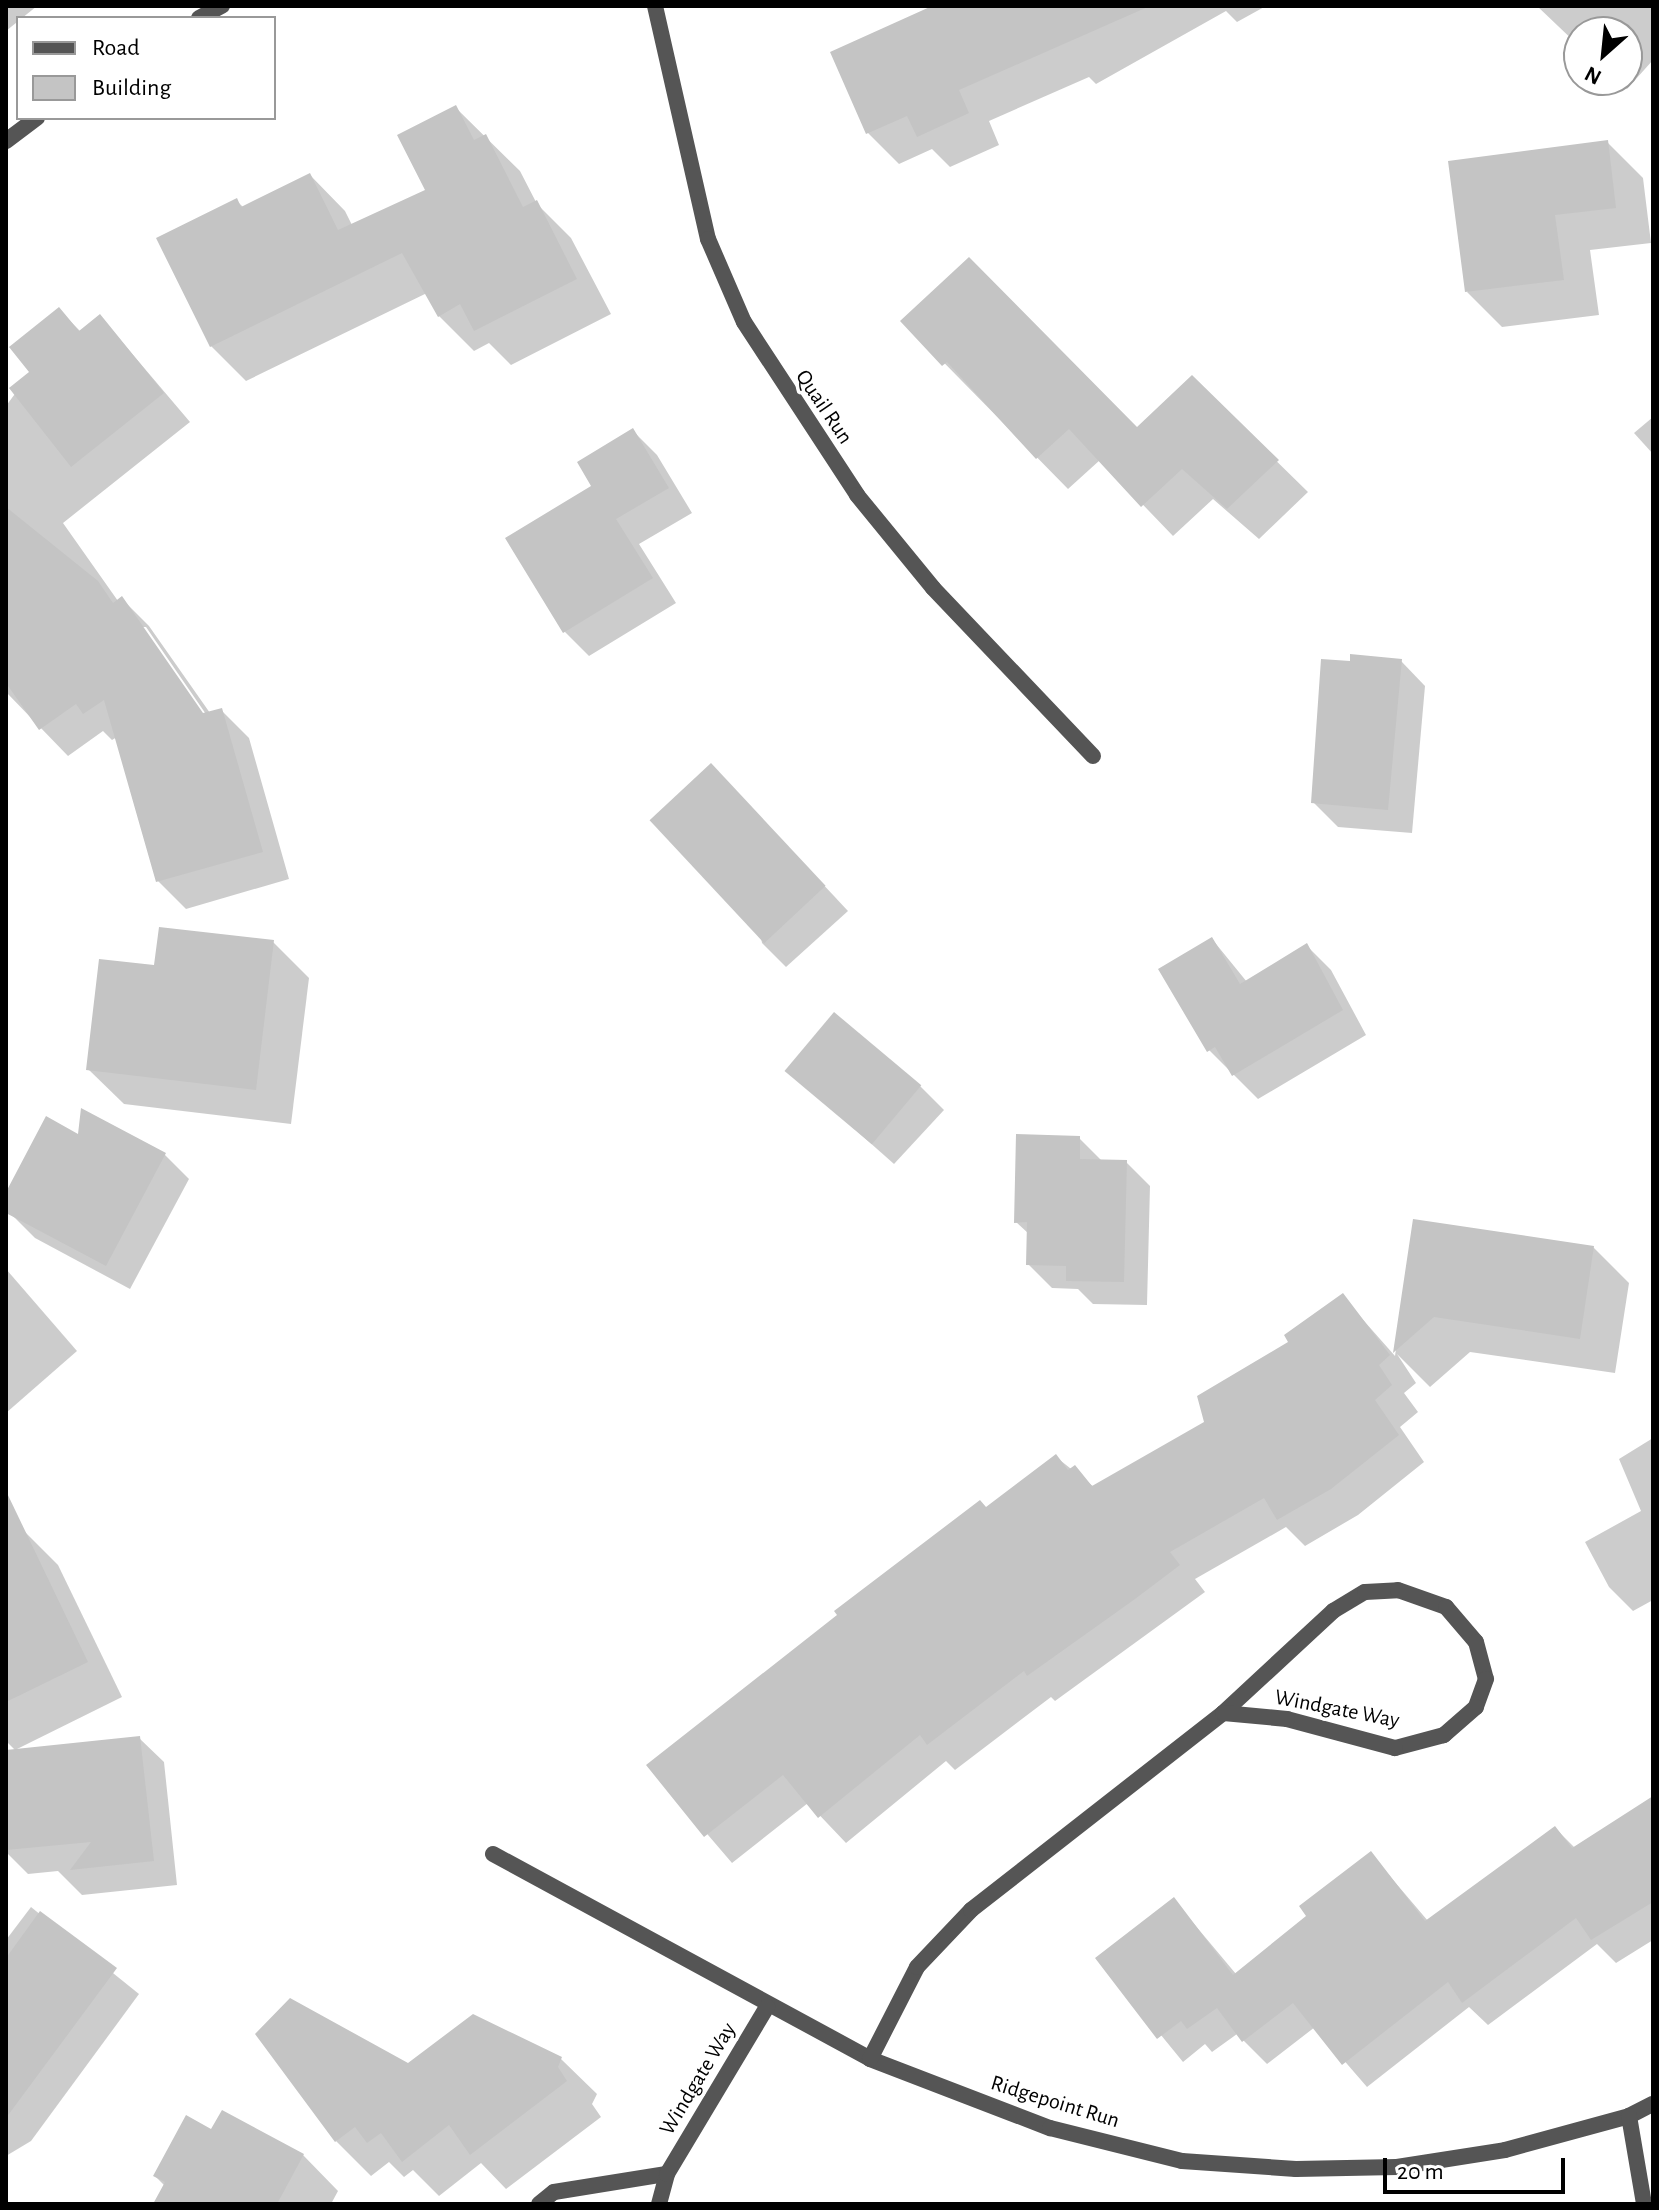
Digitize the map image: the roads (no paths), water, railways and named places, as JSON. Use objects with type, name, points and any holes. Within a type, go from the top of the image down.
[{"type":"street","points":[[203,16],[222,6]]},
{"type":"street","name":"Quail Run","points":[[655,6],[708,239],[744,322],[857,495],[933,588],[1093,756]]},
{"type":"street","points":[[6,141],[34,120]]},
{"type":"street","name":"Windgate Way","points":[[870,2059],[917,1967],[971,1910],[1223,1713],[1310,1631],[1365,1592],[1398,1590],[1446,1607],[1476,1642],[1486,1679],[1476,1707],[1444,1735],[1395,1748],[1287,1719],[1223,1713]]},
{"type":"street","name":"Ridgepoint Run","points":[[493,1854],[767,2007],[870,2059],[1050,2128],[1182,2161],[1296,2169],[1397,2167],[1505,2150],[1629,2116],[1653,2104]]},
{"type":"street","name":"Windgate Way","points":[[659,2204],[667,2174],[767,2007]]},
{"type":"street","points":[[1629,2116],[1644,2204]]},
{"type":"street","points":[[539,2204],[554,2192],[667,2174]]}]
